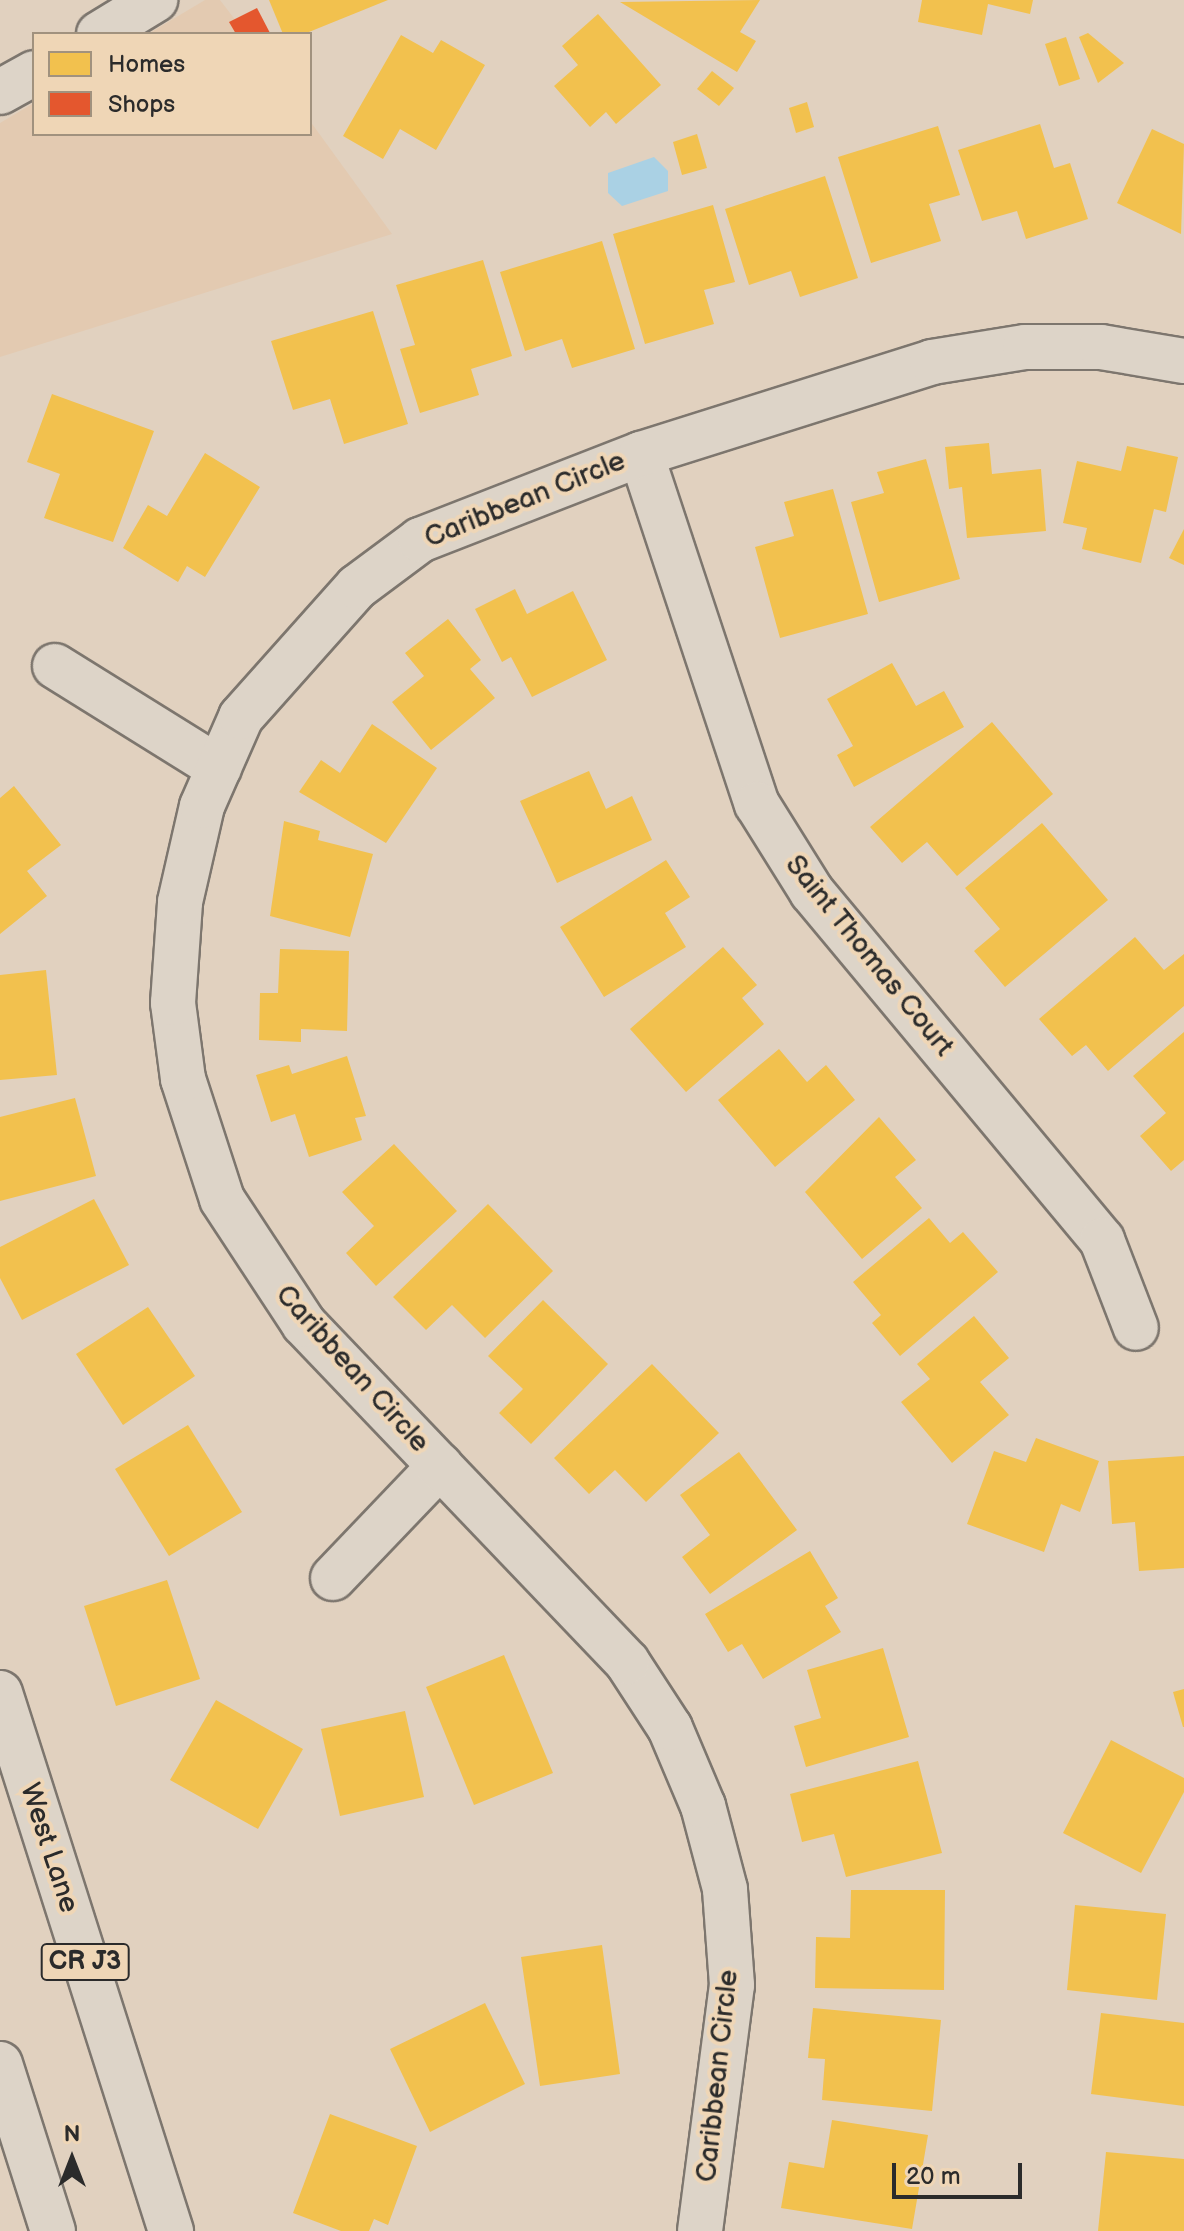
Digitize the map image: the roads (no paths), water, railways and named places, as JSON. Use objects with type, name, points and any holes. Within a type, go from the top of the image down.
[{"type":"street","points":[[102,32],[155,0]]},
{"type":"street","points":[[0,92],[32,74]]},
{"type":"street","name":"Caribbean Circle","points":[[700,2231],[732,1985],[725,1889],[703,1806],[670,1728],[627,1662],[304,1324],[250,1250],[194,1123],[173,961],[202,806],[241,717],[357,587],[420,540],[641,454],[986,352],[1101,347],[1184,361]]},
{"type":"street","name":"Saint Thomas Court","points":[[641,454],[757,804],[812,892],[1102,1240],[1136,1328]]},
{"type":"street","points":[[55,666],[219,768]]},
{"type":"street","points":[[333,1578],[440,1466]]},
{"type":"street","name":"West Lane","points":[[0,1693],[171,2231]]},
{"type":"street","points":[[0,2064],[53,2231]]},
{"type":"water","points":[[654,157],[668,171],[668,191],[622,206],[608,193],[608,173]]}]
